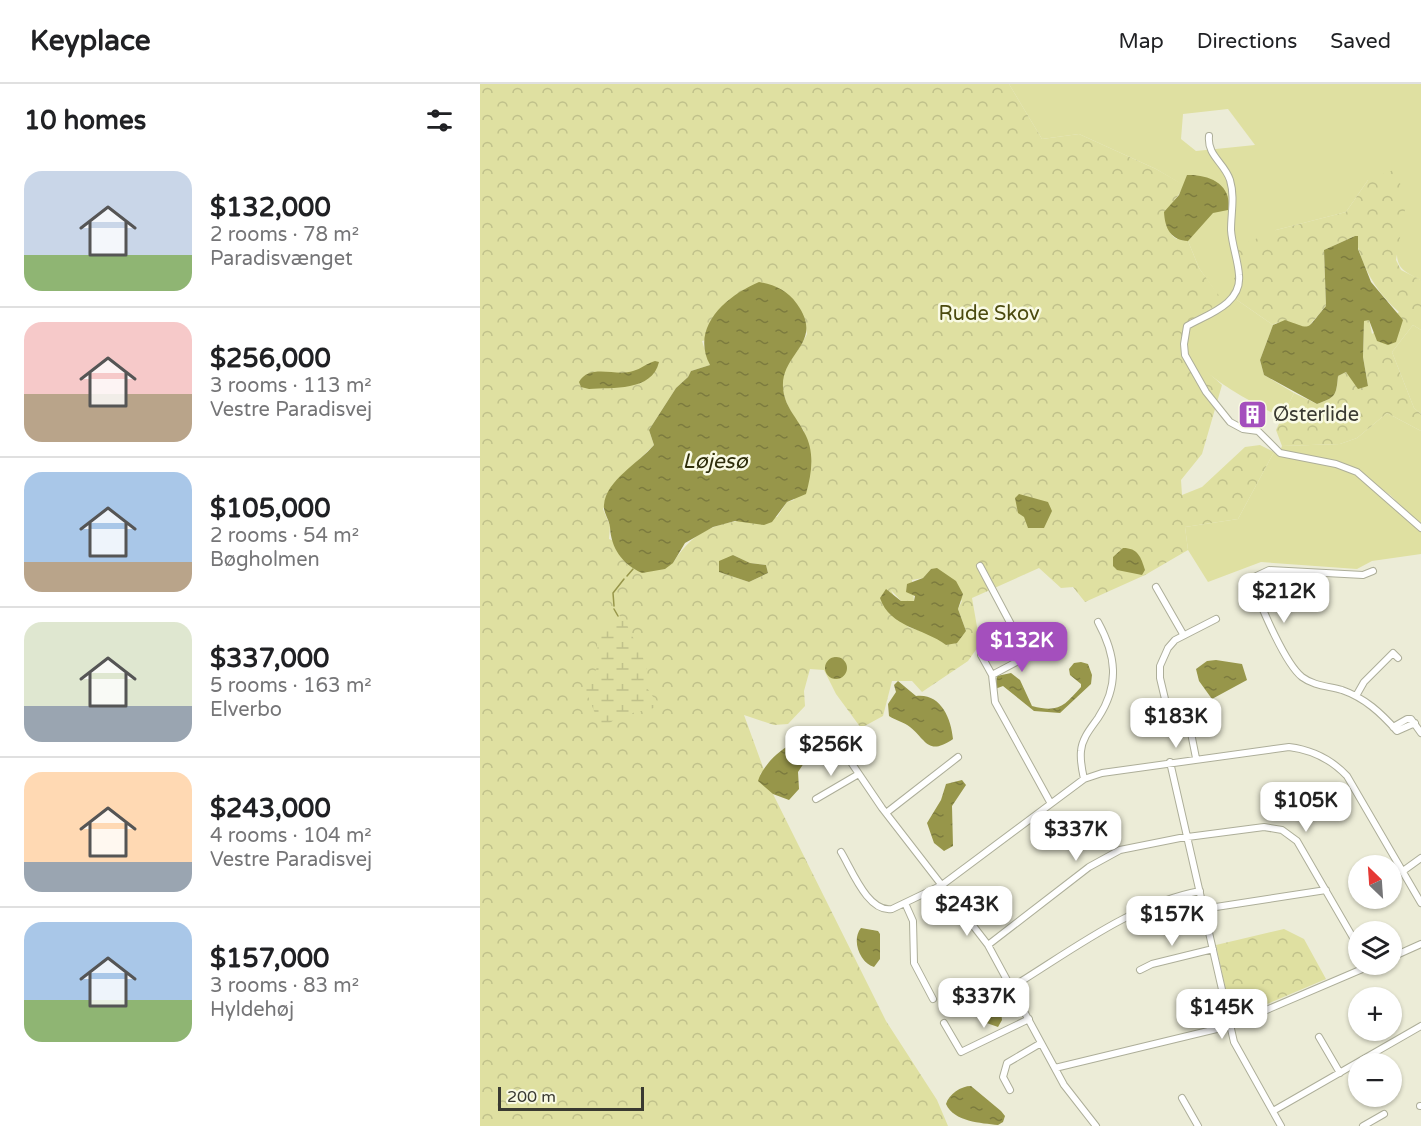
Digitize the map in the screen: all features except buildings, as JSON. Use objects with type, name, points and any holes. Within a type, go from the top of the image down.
[{"type":"street","points":[[1209,136],[1210,152],[1225,170],[1232,187],[1234,209],[1231,228],[1239,286],[1232,300],[1187,326],[1185,355],[1194,372],[1218,408],[1235,426],[1258,431],[1280,453],[1336,464],[1357,472],[1421,528]]},
{"type":"street","points":[[980,566],[1014,630],[982,651],[981,655],[992,675],[995,702],[1050,802]]},
{"type":"street","points":[[1373,571],[1363,575],[1269,570],[1250,579],[1269,624],[1295,671],[1316,684],[1356,696],[1401,731],[1415,723],[1421,733]]},
{"type":"street","points":[[1156,587],[1183,634]]},
{"type":"street","points":[[1196,758],[1190,728],[1165,699],[1160,678],[1163,656],[1175,640],[1183,634],[1216,620]]},
{"type":"street","points":[[1084,779],[1080,757],[1082,743],[1104,708],[1114,680],[1112,652],[1098,622]]},
{"type":"street","points":[[992,675],[1041,649]]},
{"type":"street","points":[[1356,696],[1364,682],[1393,653],[1398,658]]},
{"type":"street","points":[[840,746],[857,775],[988,945],[1070,1095],[1093,1123],[1084,1126]]},
{"type":"street","points":[[841,852],[873,904],[885,910],[942,885],[1050,802],[1084,779],[1102,773],[1170,762],[1289,747],[1309,751],[1328,759],[1338,767],[1354,786],[1393,855]]},
{"type":"street","points":[[886,813],[958,757]]},
{"type":"street","points":[[1170,762],[1229,1026],[1238,1053],[1281,1126]]},
{"type":"street","points":[[816,799],[857,775]]},
{"type":"street","points":[[988,945],[1107,856],[1134,846],[1264,827],[1277,828],[1297,841],[1348,929]]},
{"type":"street","points":[[1421,858],[1402,871],[1421,903]]},
{"type":"street","points":[[1203,909],[1326,890]]},
{"type":"street","points":[[1012,987],[1128,916],[1171,898],[1200,891]]},
{"type":"street","points":[[905,903],[913,921],[914,963],[933,999]]},
{"type":"street","points":[[1402,953],[1421,945]]},
{"type":"street","points":[[1140,970],[1152,964],[1213,949]]},
{"type":"street","points":[[1055,1068],[1229,1026],[1348,975]]},
{"type":"street","points":[[944,1023],[962,1052],[1029,1019]]},
{"type":"street","points":[[1273,1112],[1421,1026]]},
{"type":"street","points":[[1319,1038],[1340,1072]]},
{"type":"street","points":[[1010,1090],[1004,1077],[1007,1063],[1041,1042]]},
{"type":"street","points":[[1182,1098],[1198,1126]]},
{"type":"street","points":[[1363,1126],[1384,1114]]},
{"type":"green space","name":"Rude Skov","points":[[480,84],[1009,84],[1042,139],[1079,134],[1156,169],[1184,185],[1170,206],[1166,223],[1174,238],[1188,241],[1199,268],[1223,301],[1184,324],[1184,343],[1188,351],[1193,359],[1222,385],[1202,454],[1181,480],[1182,495],[1202,487],[1245,447],[1260,445],[1274,452],[1238,519],[1185,527],[1188,550],[1145,575],[1085,602],[1073,587],[1061,588],[1039,568],[972,598],[980,644],[968,661],[922,692],[912,681],[892,681],[883,716],[861,728],[836,694],[824,670],[810,669],[804,691],[805,706],[788,724],[774,725],[744,715],[764,770],[760,774],[773,794],[886,1021],[937,1100],[948,1126],[480,1126]],"holes":[[[804,320],[807,334],[787,366],[782,383],[789,409],[804,431],[794,500],[787,502],[777,517],[731,522],[705,531],[694,538],[673,563],[609,539],[610,526],[603,509],[621,477],[654,445],[649,430],[676,388],[691,371],[710,365],[702,341]],[[733,555],[750,563],[766,565],[768,573],[749,582],[719,572]],[[931,569],[962,601],[958,609],[966,631],[946,645],[933,635],[908,627],[891,590],[901,601],[914,601],[912,580],[923,578]]]},
{"type":"green space","points":[[1009,84],[1421,84],[1421,280],[1400,266],[1397,250],[1368,180],[1346,212],[1276,230],[1237,300],[1273,325],[1260,360],[1264,375],[1294,393],[1282,418],[1223,384],[1195,362],[1185,350],[1181,338],[1184,324],[1222,301],[1199,268],[1188,241],[1177,240],[1183,185],[1156,169],[1079,134],[1042,139]],"holes":[[[1228,109],[1255,145],[1196,151],[1181,139],[1183,114]]]},
{"type":"green space","points":[[1396,169],[1406,204],[1396,260],[1401,270],[1421,280],[1421,330],[1413,325],[1392,352],[1414,408],[1421,414],[1421,431],[1387,413],[1357,438],[1340,444],[1282,446],[1276,430],[1294,393],[1317,404],[1323,402],[1334,395],[1338,376],[1346,372],[1368,386],[1363,357],[1364,321],[1369,319],[1372,334],[1399,312],[1376,287],[1361,258],[1355,236],[1324,250],[1326,306],[1307,328],[1302,329],[1284,322],[1273,325],[1237,300],[1232,264],[1237,247],[1276,230],[1346,212],[1368,180]]},
{"type":"green space","points":[[1413,325],[1421,330],[1421,414],[1414,408],[1392,352]]},
{"type":"green space","points":[[1387,413],[1421,431],[1421,525],[1390,495],[1347,465],[1280,451],[1282,446],[1340,444],[1357,438]]},
{"type":"green space","points":[[1274,452],[1289,458],[1337,467],[1361,478],[1421,532],[1421,554],[1372,561],[1357,569],[1261,562],[1208,582],[1188,550],[1185,527],[1238,519]]},
{"type":"green space","points":[[619,615],[625,621],[647,666],[645,677],[647,686],[659,703],[658,707],[620,716],[605,726],[599,723],[583,684],[596,670],[599,658],[596,637],[599,629]]},
{"type":"green space","points":[[1284,929],[1304,939],[1326,979],[1232,1019],[1216,945]]},
{"type":"water","points":[[1187,175],[1203,176],[1217,182],[1227,193],[1229,201],[1228,210],[1213,213],[1188,241],[1170,233],[1164,212],[1179,195]]},
{"type":"water","points":[[1358,236],[1358,249],[1371,282],[1403,320],[1396,342],[1388,345],[1377,341],[1369,320],[1364,321],[1363,357],[1368,386],[1358,389],[1346,372],[1338,376],[1334,395],[1317,404],[1264,375],[1260,360],[1273,325],[1285,320],[1308,326],[1326,306],[1324,250]]},
{"type":"water","name":"Løjesø","points":[[759,282],[785,292],[797,304],[804,317],[806,329],[804,338],[788,365],[783,387],[788,405],[810,447],[811,470],[806,494],[787,502],[772,522],[764,525],[735,521],[713,527],[685,543],[673,563],[665,569],[642,573],[623,560],[615,548],[604,510],[606,496],[624,472],[654,445],[649,430],[676,388],[691,371],[710,365],[705,351],[705,338],[708,326],[715,315],[724,304]]},
{"type":"water","points":[[655,361],[659,362],[655,372],[648,379],[630,386],[589,389],[581,387],[579,382],[590,373],[626,372]]},
{"type":"water","points":[[1019,494],[1048,502],[1052,511],[1044,528],[1028,528],[1024,517],[1018,513],[1015,498]]},
{"type":"water","points":[[1123,548],[1128,548],[1138,554],[1145,570],[1142,575],[1117,570],[1113,566],[1113,557]]},
{"type":"water","points":[[733,555],[750,563],[766,565],[768,573],[749,582],[719,572],[719,561]]},
{"type":"water","points":[[937,568],[956,581],[963,594],[958,609],[966,631],[957,643],[946,645],[899,622],[891,616],[880,598],[886,589],[901,601],[914,601],[915,596],[906,592],[907,584],[923,578],[931,569]]},
{"type":"water","points":[[836,657],[844,660],[847,668],[844,676],[836,679],[828,676],[825,668],[828,660]]},
{"type":"water","points":[[1207,661],[1242,664],[1247,680],[1212,699],[1199,681],[1196,669]]},
{"type":"water","points":[[1074,663],[1088,664],[1092,675],[1091,684],[1060,713],[1034,711],[1003,686],[995,689],[997,676],[1011,673],[1020,680],[1032,706],[1055,708],[1070,699],[1081,687],[1081,684],[1070,675],[1069,669]]},
{"type":"water","points":[[898,681],[916,696],[932,698],[938,702],[947,715],[953,739],[938,746],[928,745],[908,725],[889,716],[888,704],[896,692],[894,685]]},
{"type":"water","points":[[794,743],[802,744],[808,757],[798,772],[799,789],[789,800],[773,794],[758,781],[773,758]]},
{"type":"water","points":[[962,780],[966,785],[952,806],[953,846],[944,851],[934,843],[927,823],[941,800],[946,784]]},
{"type":"water","points":[[861,928],[878,931],[880,934],[880,959],[874,967],[865,961],[858,950],[857,939]]},
{"type":"water","points":[[992,996],[1000,1003],[1002,1020],[998,1027],[981,1021],[977,1014],[983,1007],[984,997]]},
{"type":"water","points":[[971,1086],[1001,1111],[1005,1116],[1003,1122],[998,1125],[976,1122],[961,1118],[950,1110],[946,1104],[950,1097],[959,1089]]},
{"type":"waterway","points":[[627,576],[633,569]]},
{"type":"waterway","points":[[614,606],[613,593],[624,579]]},
{"type":"waterway","points":[[614,609],[618,616]]},
{"type":"place","name":"Østerlide","points":[[1252,415]]}]
